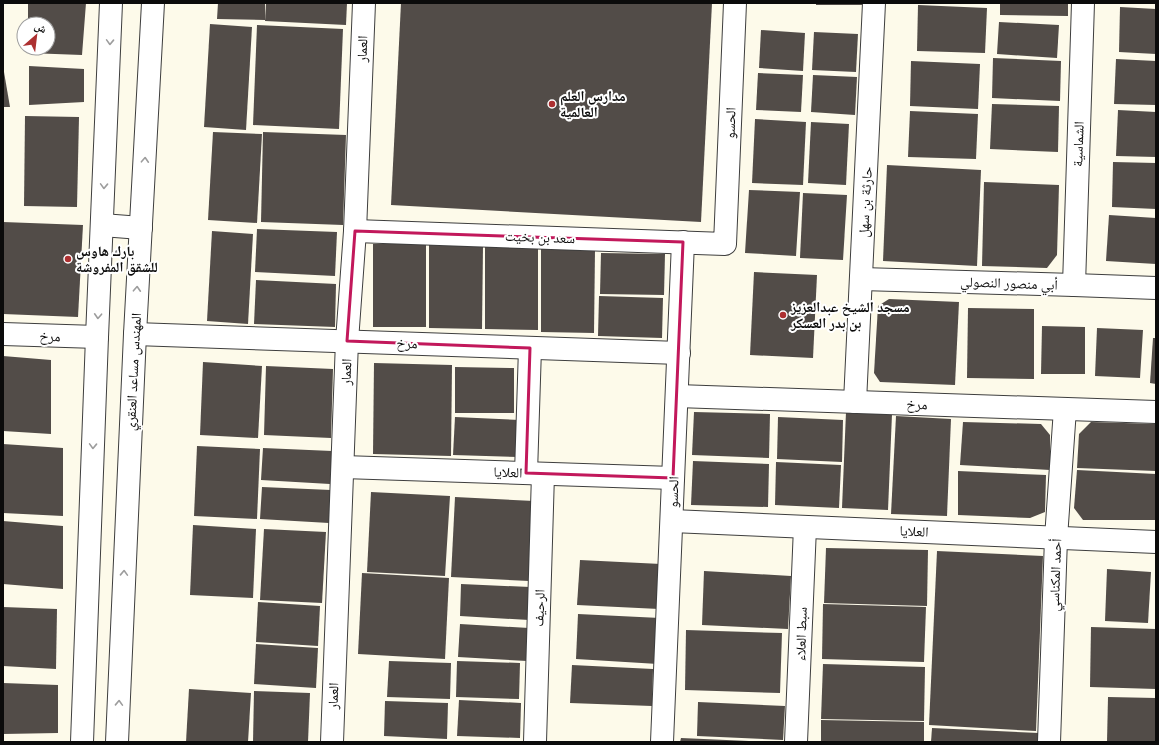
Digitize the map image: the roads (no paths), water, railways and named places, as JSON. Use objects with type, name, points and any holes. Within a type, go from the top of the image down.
[{"type":"street","points":[[82,742],[111,3]]},
{"type":"street","name":"المهندس مساعد العنقري","points":[[117,742],[134,334],[153,3]]},
{"type":"street","name":"العمار","points":[[332,742],[348,341],[355,231],[364,3]]},
{"type":"street","name":"الحسو","points":[[725,244],[735,3]]},
{"type":"street","name":"حارثة بن سهل","points":[[855,402],[874,3]]},
{"type":"street","name":"الشماسية","points":[[1074,285],[1083,3]]},
{"type":"street","points":[[102,225],[141,228]]},
{"type":"street","name":"سعد بن بخيت","points":[[355,231],[725,244]]},
{"type":"street","name":"الحسو","points":[[662,742],[683,242]]},
{"type":"street","name":"أبي منصور النصولي","points":[[861,279],[1156,288]]},
{"type":"street","name":"مرخ","points":[[3,334],[97,337]]},
{"type":"street","name":"مرخ","points":[[134,334],[679,353]]},
{"type":"street","name":"الرحيف","points":[[530,348],[535,473],[535,742]]},
{"type":"street","name":"مرخ","points":[[677,396],[1156,412]]},
{"type":"street","name":"أحمد المكناسي","points":[[1049,742],[1056,538],[1066,409]]},
{"type":"street","name":"العلايا","points":[[343,467],[673,478]]},
{"type":"street","name":"العلايا","points":[[672,521],[1156,542]]},
{"type":"street","name":"سبط العلاء","points":[[796,742],[805,527]]},
{"type":"place","name":"مدارس العلم العالمية","points":[[552,104]]},
{"type":"place","name":"بارك هاوس للشقق المفروشة","points":[[68,259]]},
{"type":"place","name":"مسجد الشيخ عبدالعزيز بن بدر العسكر","points":[[783,315]]}]
